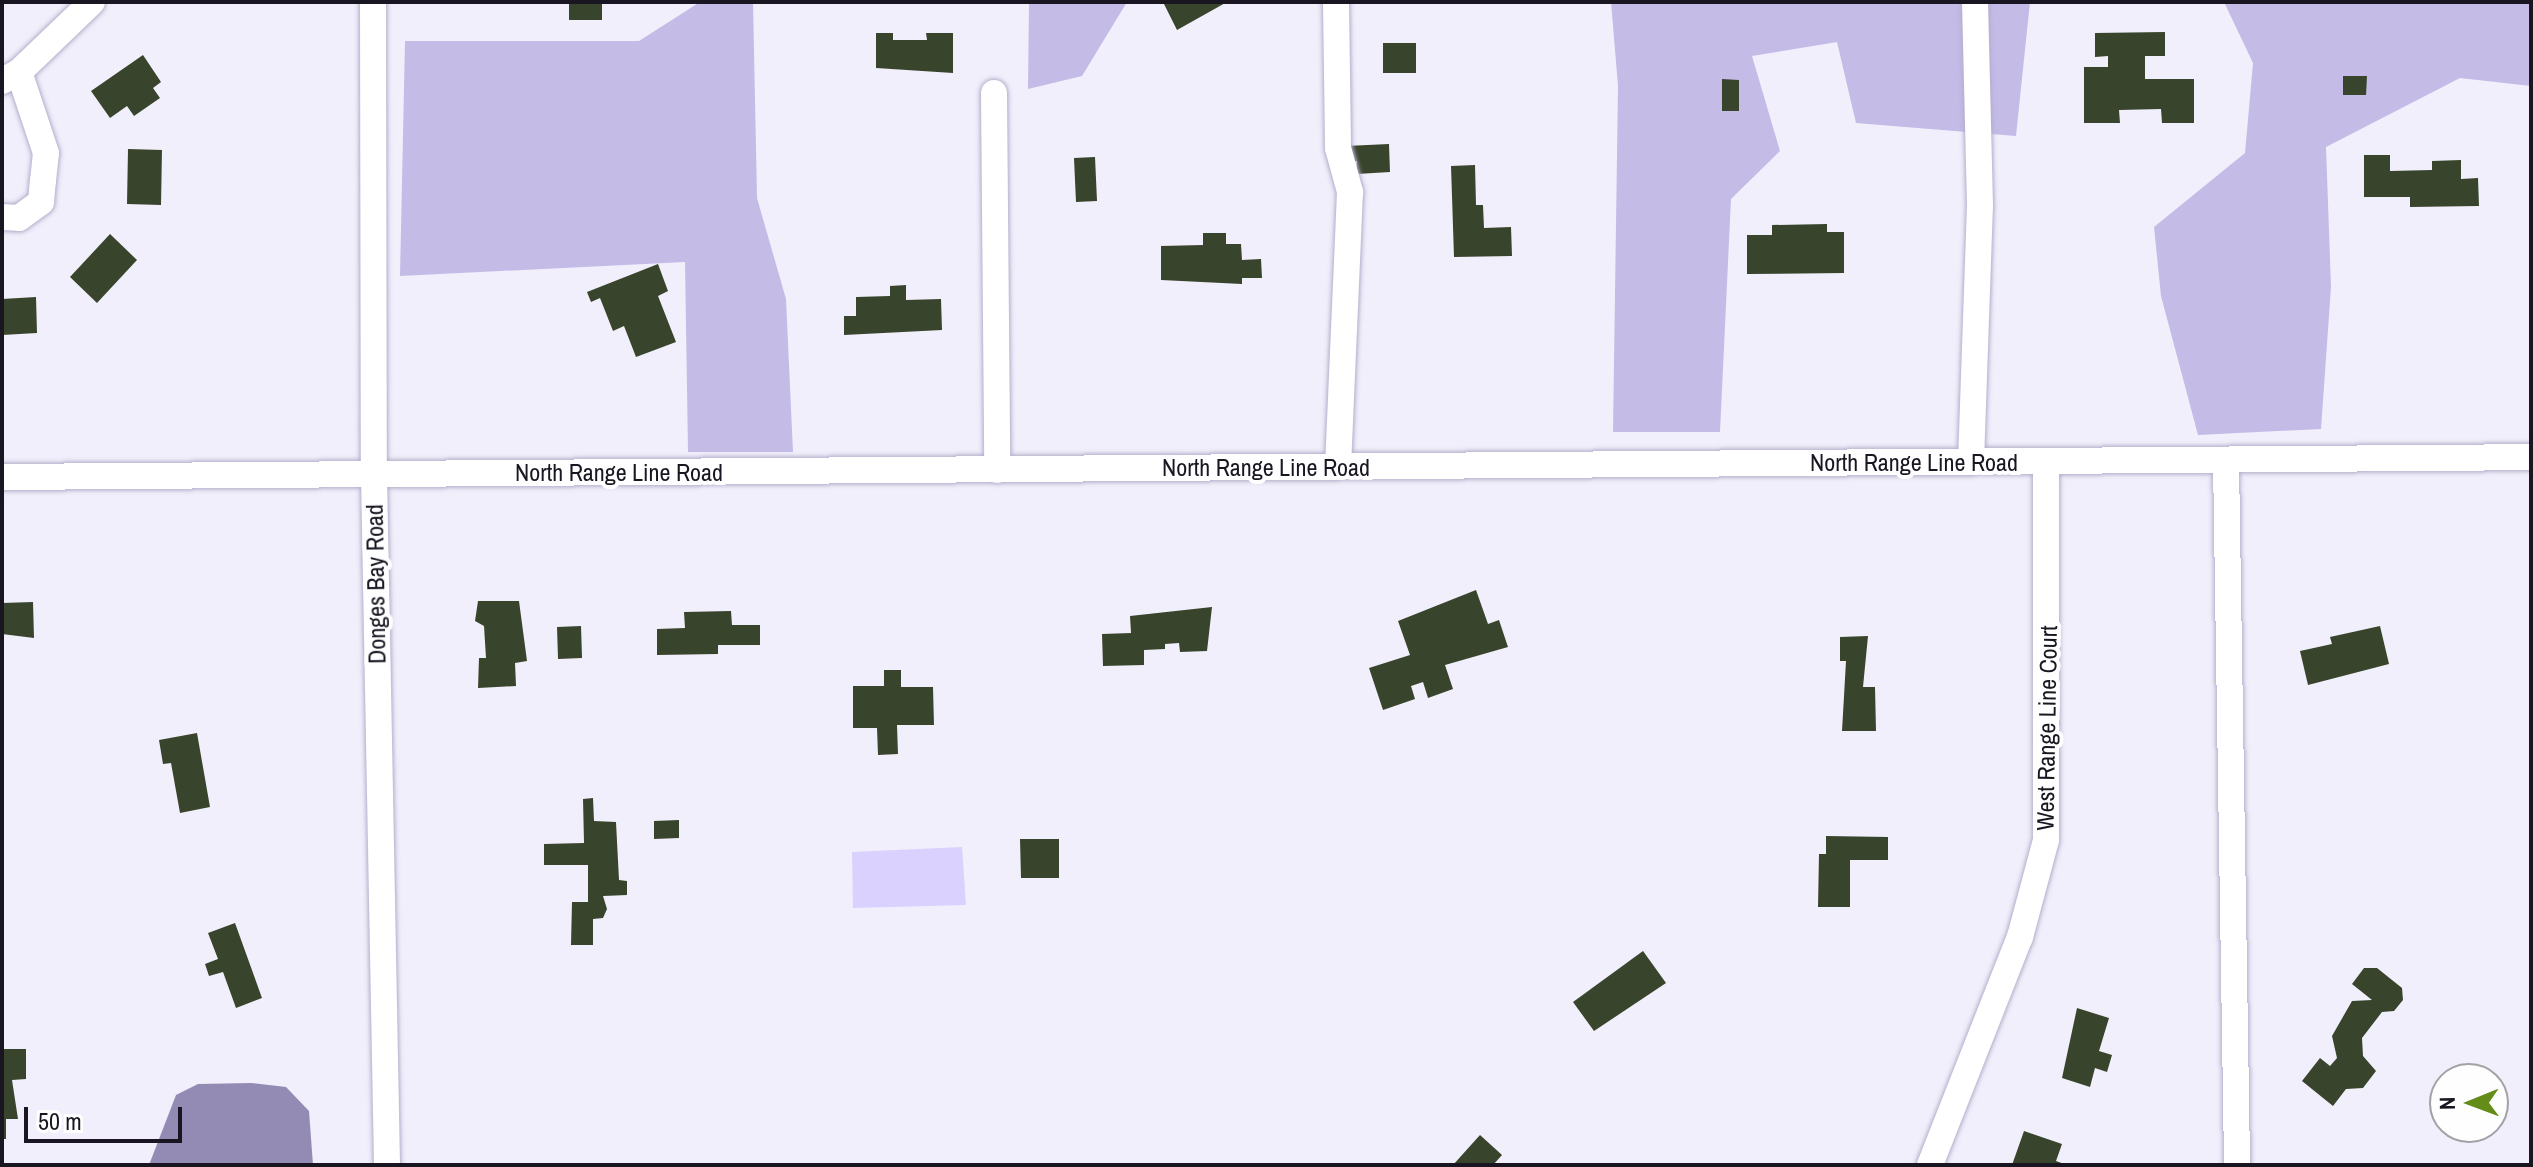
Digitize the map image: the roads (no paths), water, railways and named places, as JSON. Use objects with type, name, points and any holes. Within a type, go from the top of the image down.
[{"type":"street","points":[[2,217],[19,218],[41,202],[45,167],[35,107],[10,76],[92,2]]},
{"type":"street","name":"Donges Bay Road","points":[[373,2],[374,475],[387,1165]]},
{"type":"street","points":[[1336,2],[1338,148],[1350,192],[1338,467]]},
{"type":"street","points":[[1971,462],[1980,206],[1975,2]]},
{"type":"street","points":[[994,93],[997,470]]},
{"type":"street","name":"North Range Line Road","points":[[2,477],[2531,457]]},
{"type":"street","points":[[2226,461],[2237,1165]]},
{"type":"street","name":"West Range Line Court","points":[[1930,1165],[2020,937],[2046,840],[2046,462]]}]
